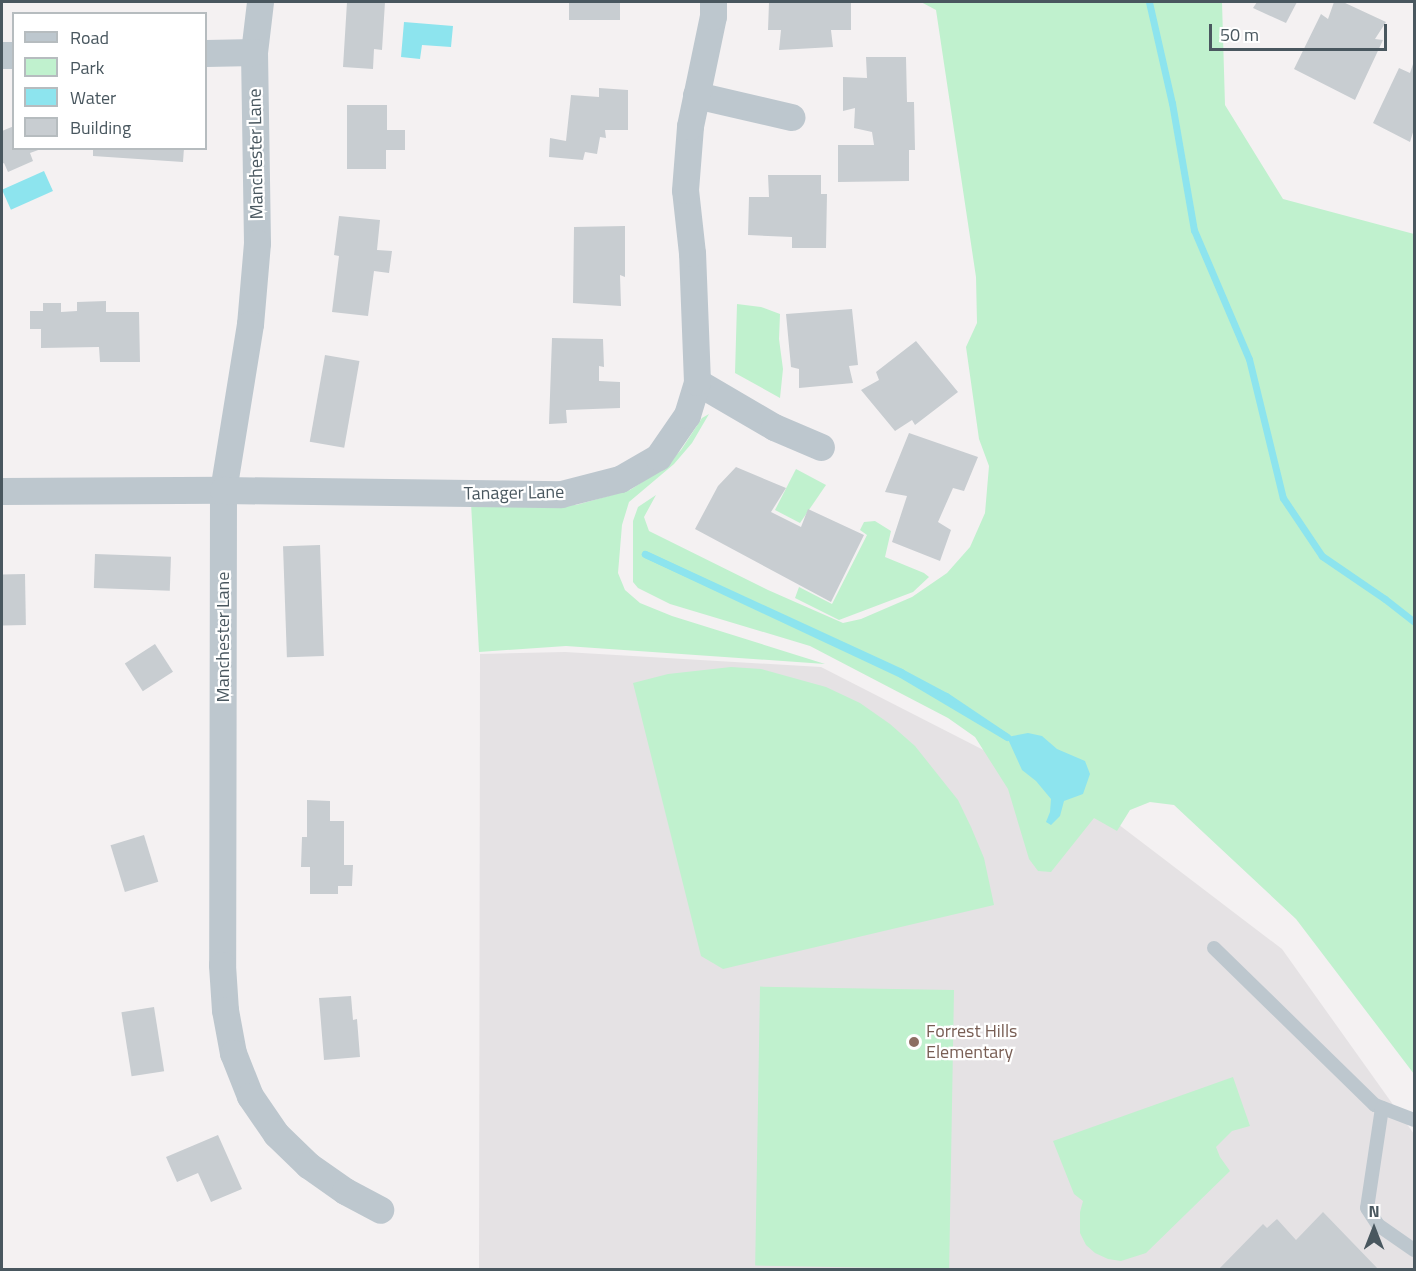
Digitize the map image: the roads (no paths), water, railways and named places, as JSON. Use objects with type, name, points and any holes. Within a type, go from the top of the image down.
[{"type":"street","name":"Manchester Lane","points":[[260,2],[254,52],[257,243],[250,324],[223,489],[222,964],[225,1010],[233,1053],[250,1096],[276,1134],[308,1165],[345,1191],[380,1209]]},
{"type":"street","name":"Tanager Lane","points":[[2,491],[223,489],[561,494],[593,488],[620,479],[658,457],[687,415],[697,382],[692,253],[685,190],[690,126],[713,16],[713,2]]},
{"type":"street","points":[[207,53],[254,52]]},
{"type":"street","points":[[696,95],[791,117]]},
{"type":"street","points":[[697,382],[774,427],[821,447]]},
{"type":"lane","points":[[1214,948],[1375,1105],[1414,1120]]},
{"type":"lane","points":[[1382,1108],[1367,1208],[1378,1225],[1414,1250]]},
{"type":"water","points":[[404,22],[453,26],[451,47],[422,45],[420,59],[401,57]]},
{"type":"water","points":[[44,171],[53,191],[11,210],[2,190]]},
{"type":"water","points":[[1028,733],[1042,736],[1057,749],[1085,761],[1090,774],[1083,794],[1064,801],[1060,816],[1051,825],[1046,822],[1051,799],[1036,781],[1022,770],[1007,737]]},
{"type":"waterway","points":[[1149,2],[1172,103],[1194,230],[1249,359],[1283,498],[1322,556],[1414,622]]},
{"type":"waterway","points":[[645,554],[901,672],[946,696],[1007,737],[901,674],[645,554]]},
{"type":"place","name":"Forrest Hills Elementary","points":[[914,1042]]}]
